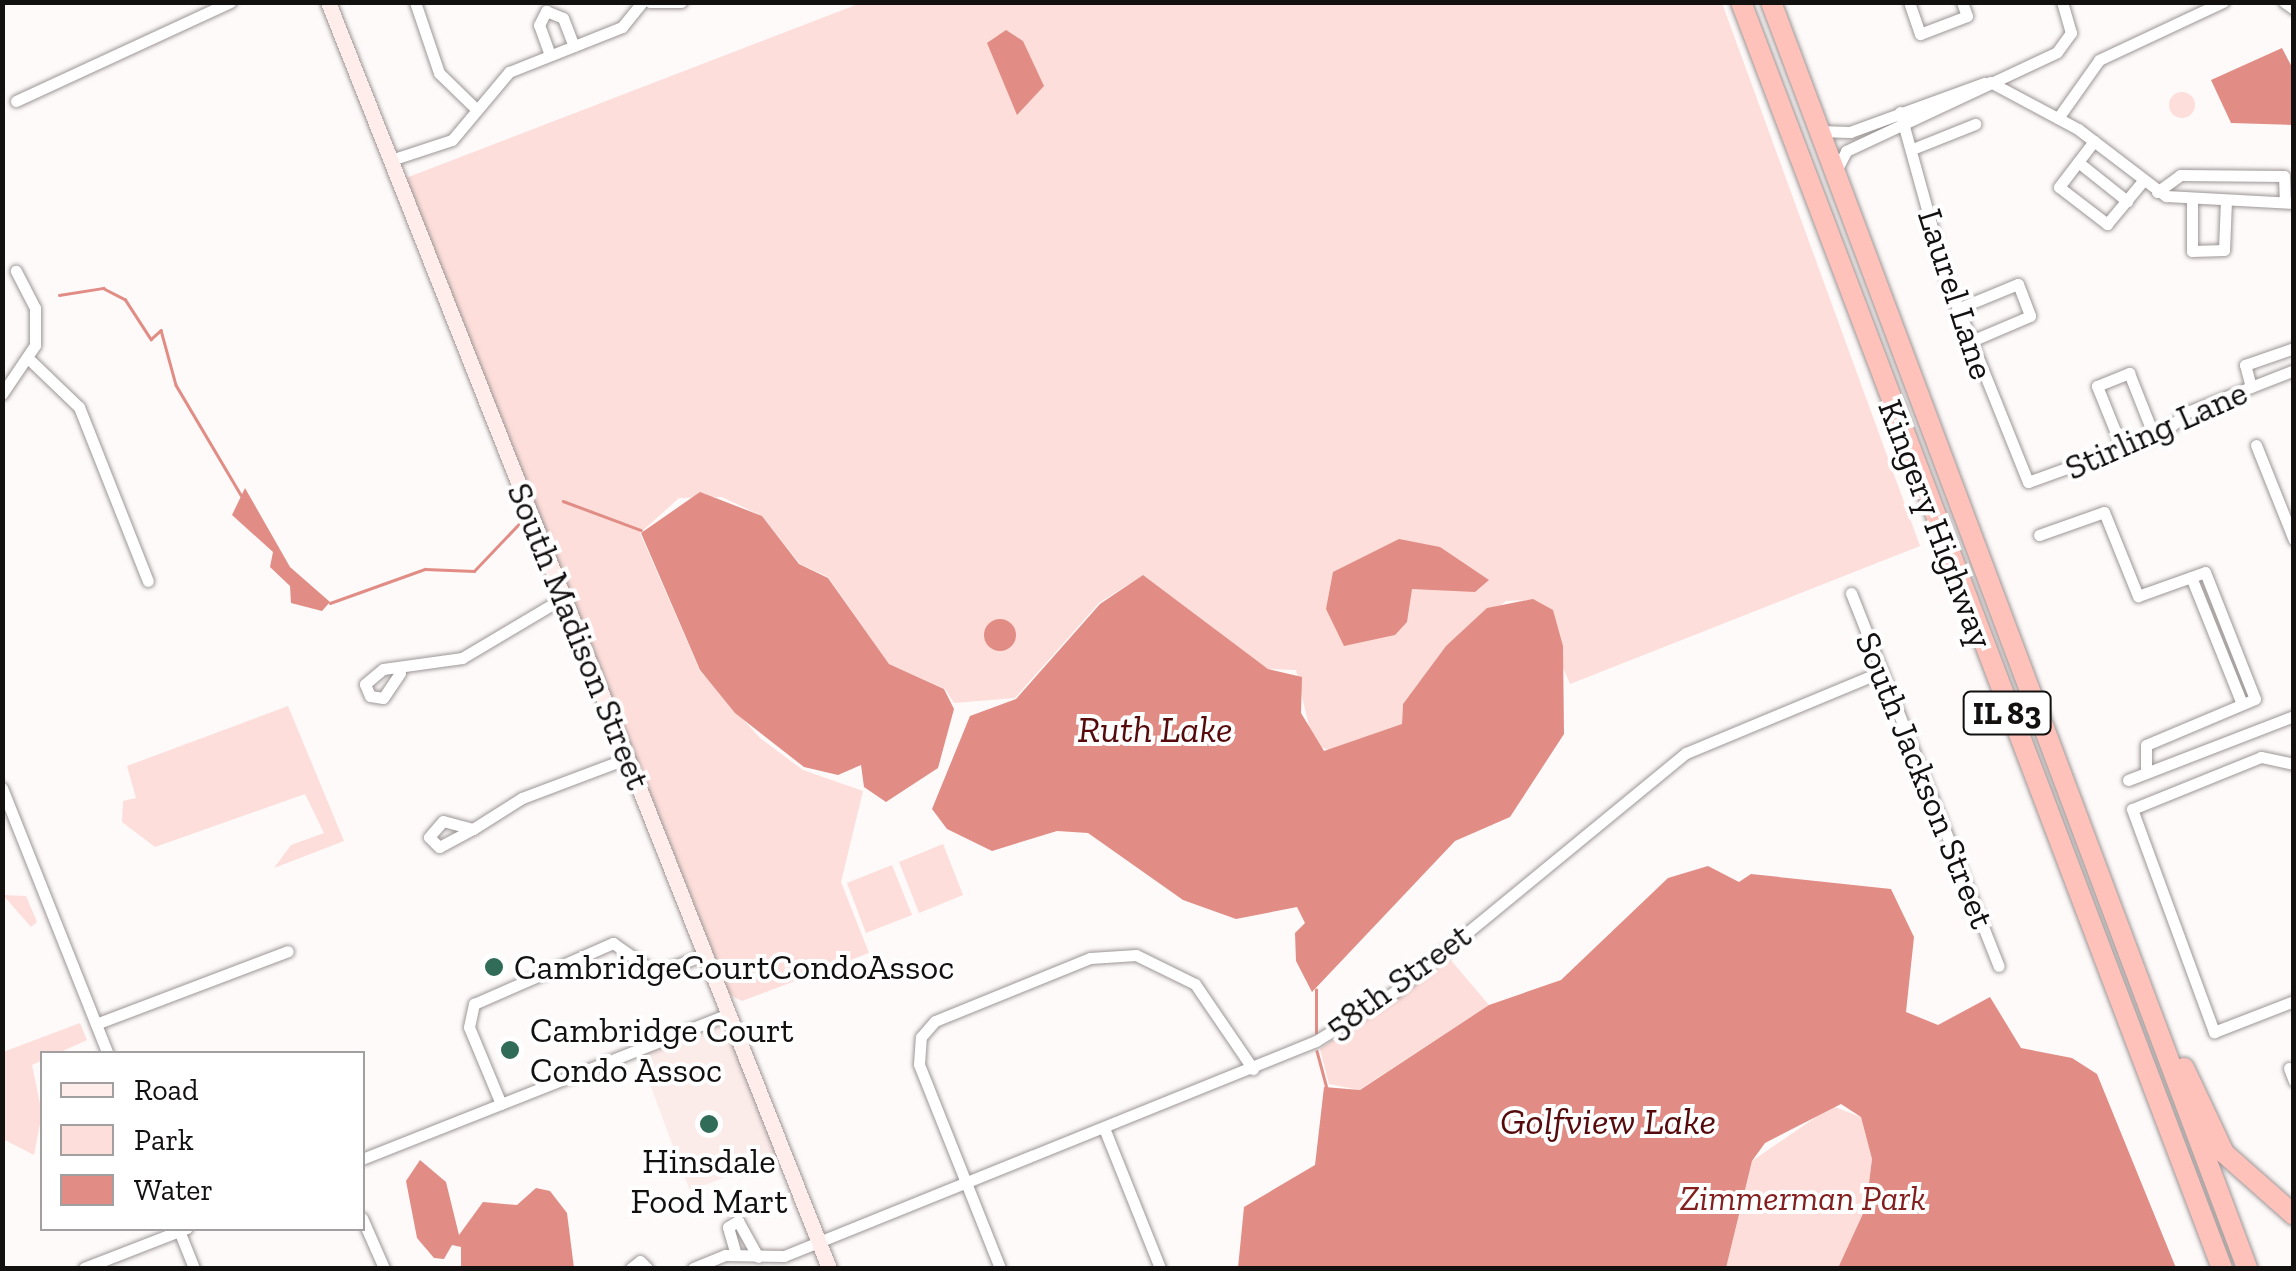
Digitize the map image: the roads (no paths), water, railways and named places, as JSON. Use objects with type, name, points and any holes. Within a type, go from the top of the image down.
[{"type":"highway","name":"Kingery Highway","points":[[1741,2],[2222,1268]]},
{"type":"highway","name":"Kingery Highway","points":[[1771,2],[2247,1268]]},
{"type":"highway","points":[[2104,892],[2224,1154],[2294,1214]]},
{"type":"street","points":[[16,102],[230,2]]},
{"type":"street","name":"South Madison Street","points":[[328,2],[829,1268]]},
{"type":"street","points":[[415,2],[439,73],[474,107]]},
{"type":"street","points":[[391,160],[452,140],[474,107],[509,72],[622,26],[646,2],[680,2]]},
{"type":"street","points":[[1909,2],[1920,34],[1966,16],[1962,2]]},
{"type":"street","points":[[1838,182],[1846,151],[1906,126],[2065,44],[2062,2]]},
{"type":"street","points":[[2058,118],[2098,60],[2224,2]]},
{"type":"street","points":[[2284,2],[2294,9]]},
{"type":"street","points":[[550,55],[539,25],[546,11],[563,18],[574,46]]},
{"type":"street","points":[[1818,131],[1850,132],[1990,82],[2094,141],[2157,192],[2192,200],[2289,202],[2284,176],[2180,175],[2157,192]]},
{"type":"street","name":"Laurel Lane","points":[[1900,112],[1916,148],[1958,309],[2019,475]]},
{"type":"street","points":[[1916,148],[1975,124]]},
{"type":"street","points":[[2094,141],[2060,187],[2107,224],[2142,182]]},
{"type":"street","points":[[2078,162],[2127,201]]},
{"type":"street","points":[[2192,200],[2192,251],[2224,250],[2226,201]]},
{"type":"street","points":[[2,394],[31,361],[36,315],[16,270]]},
{"type":"street","points":[[1958,309],[2018,284],[2030,316],[1969,342]]},
{"type":"street","points":[[2251,386],[2245,365],[2294,348]]},
{"type":"street","points":[[31,361],[79,407],[148,581]]},
{"type":"street","name":"Stirling Lane","points":[[2019,475],[2036,484],[2154,436],[2251,386],[2294,370]]},
{"type":"street","points":[[2122,448],[2097,386],[2129,373],[2154,436]]},
{"type":"street","points":[[2256,445],[2294,540]]},
{"type":"street","points":[[2039,534],[2104,512],[2138,596],[2192,577],[2242,704],[2146,744],[2146,772]]},
{"type":"street","name":"South Jackson Street","points":[[1851,593],[1999,966]]},
{"type":"street","points":[[400,673],[472,654],[563,598]]},
{"type":"street","name":"58th Street","points":[[758,1257],[819,1242],[1253,1069],[1384,1000],[1686,753],[1880,672]]},
{"type":"street","points":[[2128,780],[2294,716]]},
{"type":"street","points":[[2294,764],[2261,757],[2132,809],[2214,1032],[2294,1001]]},
{"type":"street","points":[[473,830],[522,798],[628,758]]},
{"type":"street","points":[[2,788],[107,1051]]},
{"type":"street","points":[[501,1104],[469,1027],[474,1004],[613,943],[656,973],[706,954]]},
{"type":"street","points":[[96,1024],[288,951]]},
{"type":"street","points":[[1000,1268],[918,1052],[935,1021],[1110,954],[1165,963],[1188,978],[1253,1069]]},
{"type":"street","points":[[365,1158],[729,1014]]},
{"type":"street","points":[[2288,1068],[2294,1081]]},
{"type":"street","points":[[1104,1128],[1160,1268]]},
{"type":"street","points":[[736,1254],[728,1227],[738,1221],[758,1257]]},
{"type":"street","points":[[365,1225],[384,1268]]},
{"type":"street","points":[[84,1268],[178,1231]]},
{"type":"street","points":[[181,1231],[194,1268]]},
{"type":"street","points":[[694,1268],[736,1254],[758,1257]]},
{"type":"street","points":[[631,1268],[640,1261],[647,1268]]},
{"type":"water","points":[[1006,30],[1023,41],[1044,86],[1017,115],[987,43]]},
{"type":"water","points":[[2282,48],[2293,69],[2293,125],[2231,123],[2211,80]]},
{"type":"water","points":[[245,488],[290,567],[330,602],[322,611],[291,603],[290,586],[270,567],[273,552],[232,515]]},
{"type":"water","points":[[700,492],[762,516],[799,564],[828,578],[889,664],[944,689],[954,709],[938,768],[886,802],[864,787],[861,765],[838,775],[804,767],[735,713],[700,670],[641,533]]},
{"type":"water","points":[[1399,539],[1440,547],[1489,580],[1475,592],[1412,589],[1407,622],[1395,635],[1344,646],[1326,609],[1333,572]]},
{"type":"water","name":"Ruth Lake","points":[[1143,575],[1268,669],[1302,677],[1301,713],[1324,751],[1402,724],[1403,704],[1446,646],[1487,608],[1533,599],[1553,610],[1563,646],[1564,734],[1510,817],[1455,841],[1312,992],[1296,961],[1295,933],[1305,923],[1297,907],[1236,919],[1183,900],[1088,833],[1057,831],[992,851],[947,829],[932,809],[970,716],[1016,699],[1100,604]]},
{"type":"water","points":[[1000,619],[1011,624],[1016,635],[1011,646],[1000,651],[989,646],[984,635],[989,624]]},
{"type":"water","name":"Golfview Lake","points":[[1708,866],[1739,882],[1751,874],[1891,889],[1914,937],[1906,1012],[1938,1025],[1990,997],[2021,1048],[2072,1058],[2097,1074],[2176,1268],[1838,1268],[1866,1207],[1872,1159],[1861,1117],[1841,1104],[1765,1143],[1752,1161],[1726,1268],[1238,1268],[1244,1207],[1315,1165],[1324,1087],[1360,1090],[1489,1005],[1561,980],[1668,878]]},
{"type":"water","points":[[420,1160],[446,1182],[459,1235],[483,1202],[517,1205],[536,1188],[550,1191],[567,1213],[574,1268],[461,1268],[461,1247],[452,1245],[444,1259],[434,1258],[417,1238],[406,1181]]},
{"type":"waterway","points":[[59,295],[103,288],[125,299],[151,339],[161,330],[176,385],[241,495]]},
{"type":"waterway","points":[[563,501],[641,530]]},
{"type":"waterway","points":[[330,603],[425,569],[474,571],[518,525]]},
{"type":"waterway","points":[[1316,990],[1316,1033]]},
{"type":"waterway","points":[[1317,1051],[1327,1088]]},
{"type":"place","name":"CambridgeCourtCondoAssoc","points":[[494,967]]},
{"type":"place","name":"Cambridge Court Condo Assoc","points":[[510,1050]]},
{"type":"place","name":"Hinsdale Food Mart","points":[[709,1124]]},
{"type":"park label","name":"Zimmerman Park","points":[[1803,1198]]}]
